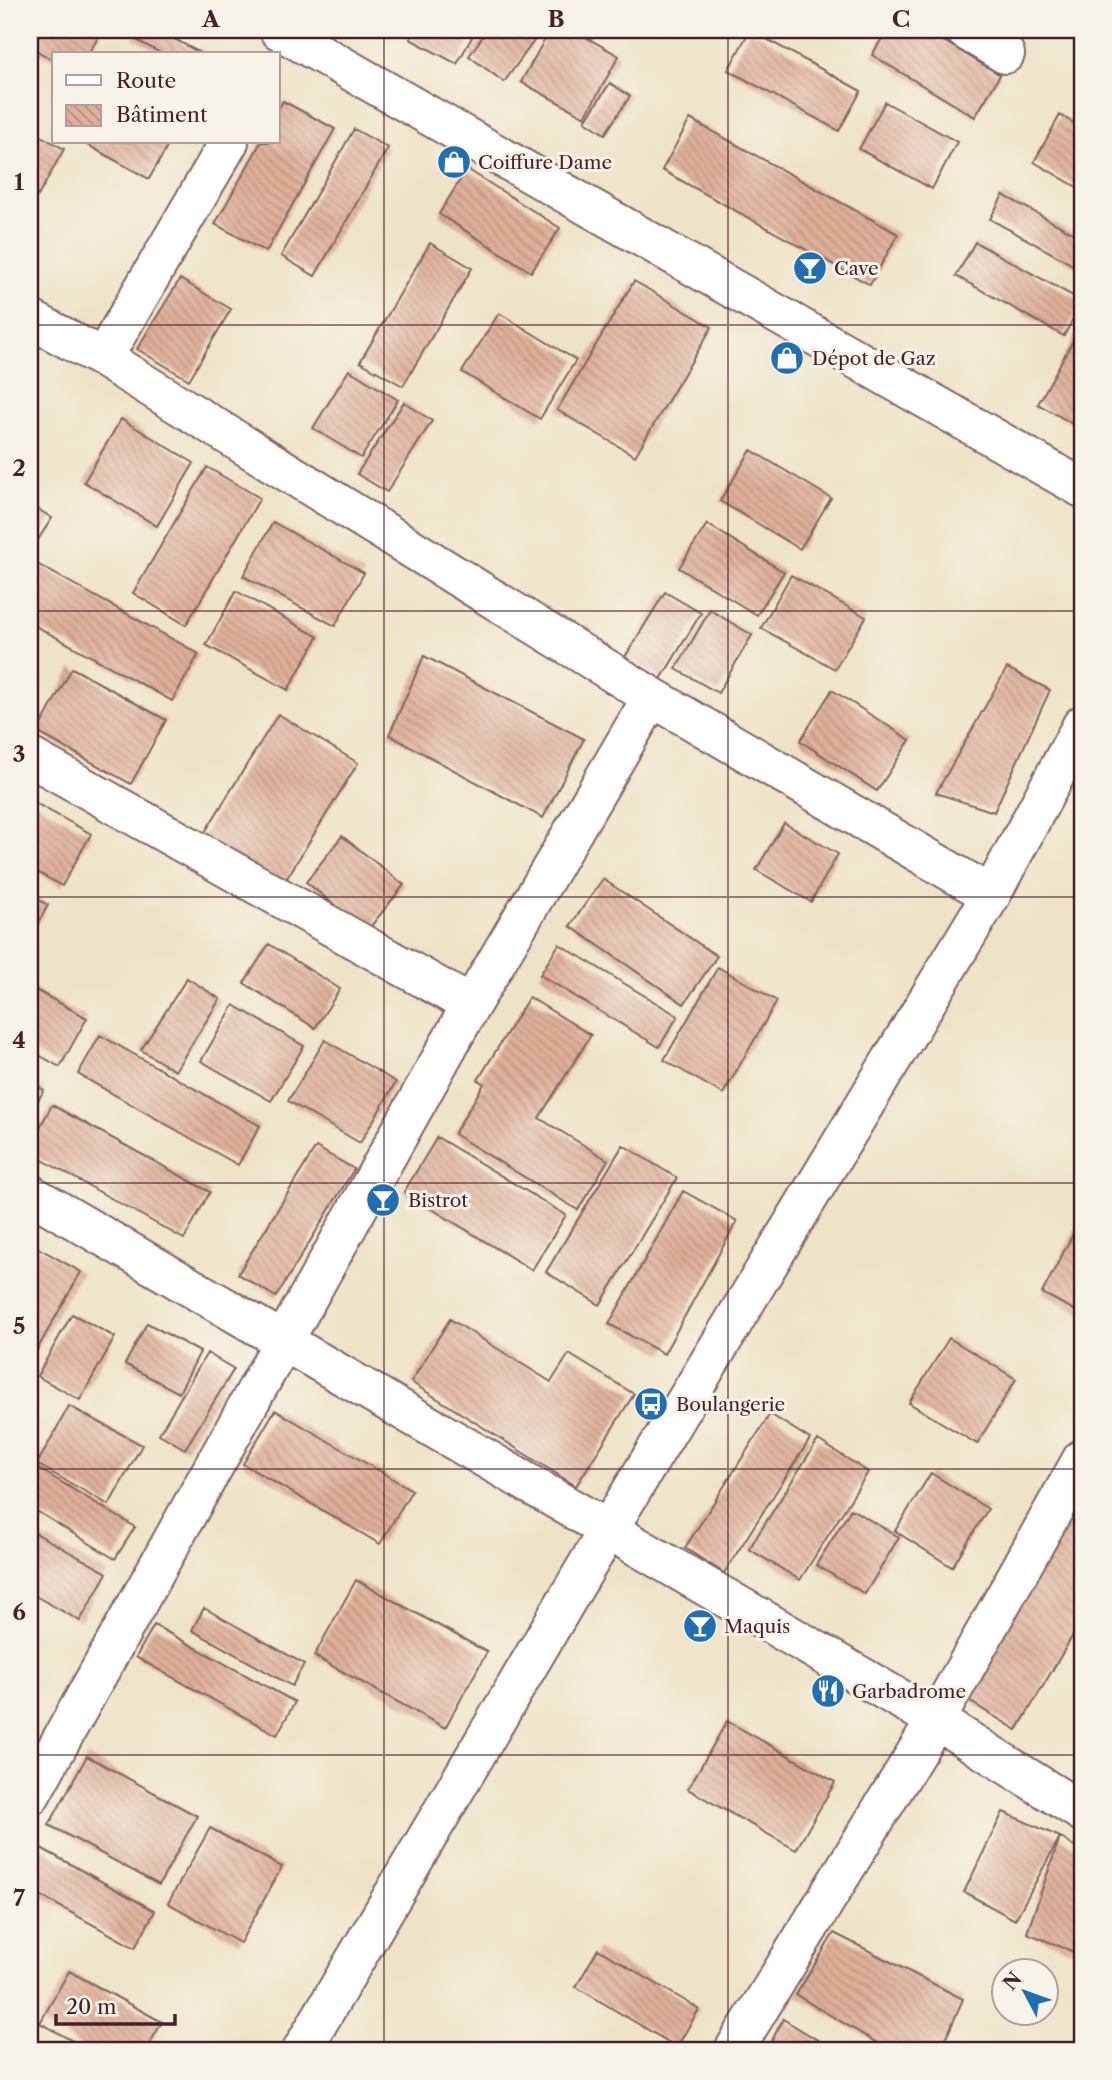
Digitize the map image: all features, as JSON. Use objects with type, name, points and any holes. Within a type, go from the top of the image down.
[{"type":"street","points":[[965,30],[1005,54]]},
{"type":"street","points":[[285,39],[1082,488]]},
{"type":"street","points":[[103,358],[228,144]]},
{"type":"street","points":[[30,319],[103,358],[652,697],[991,895]]},
{"type":"street","points":[[30,1796],[471,1005],[652,697]]},
{"type":"street","points":[[302,2050],[608,1530],[991,895],[1082,726]]},
{"type":"street","points":[[30,757],[471,1005]]},
{"type":"street","points":[[30,1194],[936,1720],[1082,1812]]},
{"type":"street","points":[[734,2050],[936,1720],[1082,1459]]},
{"type":"building","points":[[42,30],[103,30],[89,52],[52,52],[52,60],[31,47]]},
{"type":"building","points":[[138,30],[158,30],[198,52],[158,52],[133,38]]},
{"type":"building","points":[[415,30],[476,30],[457,64],[410,39]]},
{"type":"building","points":[[487,30],[542,30],[504,82],[469,56]]},
{"type":"building","points":[[550,30],[573,30],[619,56],[585,117],[521,82]]},
{"type":"building","points":[[750,30],[861,91],[839,131],[728,70]]},
{"type":"building","points":[[887,30],[925,30],[1000,75],[975,117],[872,55]]},
{"type":"building","points":[[610,83],[630,96],[605,134],[585,121]]},
{"type":"building","points":[[283,101],[335,129],[266,252],[215,224],[260,144],[280,144],[280,106]]},
{"type":"building","points":[[885,102],[957,142],[932,189],[859,149]]},
{"type":"building","points":[[1060,115],[1082,128],[1082,190],[1034,162]]},
{"type":"building","points":[[690,119],[898,234],[870,285],[662,170]]},
{"type":"building","points":[[354,129],[388,148],[315,276],[281,256]]},
{"type":"building","points":[[30,130],[64,149],[38,196],[30,191]]},
{"type":"building","points":[[86,144],[169,144],[149,179]]},
{"type":"building","points":[[467,169],[560,228],[531,272],[439,214]]},
{"type":"building","points":[[1003,195],[1082,238],[1082,270],[990,219]]},
{"type":"building","points":[[975,242],[1082,301],[1064,336],[956,276]]},
{"type":"building","points":[[430,243],[472,268],[403,386],[360,362]]},
{"type":"building","points":[[180,279],[231,309],[189,380],[137,349]]},
{"type":"building","points":[[634,281],[712,327],[635,456],[557,410]]},
{"type":"building","points":[[499,313],[576,360],[540,419],[462,372]]},
{"type":"building","points":[[1082,324],[1082,429],[1038,404]]},
{"type":"building","points":[[349,370],[398,400],[361,458],[313,428]]},
{"type":"building","points":[[404,402],[432,421],[387,492],[357,474]]},
{"type":"building","points":[[121,419],[194,463],[157,526],[84,482]]},
{"type":"building","points":[[751,450],[831,498],[800,549],[720,501]]},
{"type":"building","points":[[207,467],[260,498],[186,625],[133,593]]},
{"type":"building","points":[[30,504],[52,518],[30,552]]},
{"type":"building","points":[[273,522],[364,573],[335,626],[243,576]]},
{"type":"building","points":[[707,524],[784,572],[757,615],[679,568]]},
{"type":"building","points":[[30,560],[199,654],[172,701],[30,623]]},
{"type":"building","points":[[791,575],[866,617],[835,669],[761,628]]},
{"type":"building","points":[[236,591],[318,637],[288,690],[206,645]]},
{"type":"building","points":[[665,592],[701,613],[661,679],[625,657]]},
{"type":"building","points":[[710,610],[752,635],[718,693],[676,669]]},
{"type":"building","points":[[424,656],[584,739],[543,818],[389,735]]},
{"type":"building","points":[[72,668],[166,720],[131,784],[37,732]]},
{"type":"building","points":[[1007,668],[1050,690],[994,812],[936,793]]},
{"type":"building","points":[[832,690],[910,740],[877,791],[800,741]]},
{"type":"building","points":[[278,714],[358,763],[282,886],[202,837]]},
{"type":"building","points":[[30,800],[91,834],[62,886],[30,868]]},
{"type":"building","points":[[784,823],[838,854],[811,902],[756,870]]},
{"type":"building","points":[[342,836],[404,885],[367,931],[306,882]]},
{"type":"building","points":[[603,879],[717,956],[684,1004],[570,926]]},
{"type":"building","points":[[30,895],[48,905],[30,938]]},
{"type":"building","points":[[269,944],[340,989],[315,1028],[244,983]]},
{"type":"building","points":[[559,944],[678,1016],[659,1047],[540,975]]},
{"type":"building","points":[[718,967],[777,1001],[723,1094],[664,1060]]},
{"type":"building","points":[[187,978],[220,999],[175,1071],[141,1050]]},
{"type":"building","points":[[30,987],[87,1018],[60,1067],[30,1050]]},
{"type":"building","points":[[529,997],[591,1035],[539,1118],[608,1160],[578,1210],[454,1134],[484,1084],[478,1080]]},
{"type":"building","points":[[234,1005],[304,1046],[271,1101],[201,1061]]},
{"type":"building","points":[[100,1035],[260,1126],[238,1165],[78,1074]]},
{"type":"building","points":[[325,1040],[396,1082],[360,1143],[288,1101]]},
{"type":"building","points":[[30,1082],[44,1090],[30,1115]]},
{"type":"building","points":[[52,1105],[210,1192],[184,1239],[30,1153],[30,1145]]},
{"type":"building","points":[[437,1137],[566,1215],[532,1270],[404,1192]]},
{"type":"building","points":[[623,1145],[677,1178],[600,1305],[546,1272]]},
{"type":"building","points":[[316,1147],[354,1169],[276,1297],[238,1274]]},
{"type":"building","points":[[683,1191],[737,1221],[664,1354],[609,1324]]},
{"type":"building","points":[[1082,1217],[1082,1314],[1042,1293]]},
{"type":"building","points":[[33,1245],[81,1272],[30,1362],[30,1250]]},
{"type":"building","points":[[72,1314],[115,1337],[80,1400],[37,1376]]},
{"type":"building","points":[[450,1319],[551,1382],[569,1354],[634,1394],[576,1486],[411,1382]]},
{"type":"building","points":[[147,1323],[200,1352],[179,1393],[125,1364]]},
{"type":"building","points":[[949,1338],[1016,1379],[977,1444],[909,1403]]},
{"type":"building","points":[[207,1353],[234,1369],[185,1449],[159,1434]]},
{"type":"building","points":[[69,1406],[142,1445],[109,1505],[37,1464]]},
{"type":"building","points":[[275,1410],[412,1490],[380,1544],[243,1464]]},
{"type":"building","points":[[770,1414],[810,1439],[724,1573],[685,1548]]},
{"type":"building","points":[[818,1440],[868,1472],[800,1580],[749,1549]]},
{"type":"building","points":[[30,1463],[135,1527],[115,1559],[30,1507]]},
{"type":"building","points":[[931,1473],[988,1509],[952,1567],[895,1531]]},
{"type":"building","points":[[1082,1499],[1082,1620],[1017,1730],[964,1698]]},
{"type":"building","points":[[851,1509],[899,1537],[865,1594],[816,1565]]},
{"type":"building","points":[[30,1530],[107,1573],[80,1621],[30,1593]]},
{"type":"building","points":[[356,1580],[487,1652],[445,1728],[314,1656]]},
{"type":"building","points":[[204,1608],[304,1664],[292,1686],[192,1630]]},
{"type":"building","points":[[154,1625],[295,1702],[277,1735],[136,1657]]},
{"type":"building","points":[[727,1721],[835,1782],[796,1850],[688,1789]]},
{"type":"building","points":[[87,1756],[197,1816],[159,1885],[49,1825]]},
{"type":"building","points":[[1003,1812],[1060,1837],[1015,1920],[964,1892]]},
{"type":"building","points":[[210,1828],[282,1867],[240,1943],[168,1903]]},
{"type":"building","points":[[1060,1837],[1082,1852],[1082,1938],[1074,1952],[1027,1933]]},
{"type":"building","points":[[41,1848],[155,1911],[135,1948],[30,1890],[30,1868]]},
{"type":"building","points":[[834,1933],[963,1999],[941,2050],[889,2050],[796,1995]]},
{"type":"building","points":[[598,1949],[699,2009],[677,2047],[576,1987]]},
{"type":"building","points":[[69,1971],[162,2022],[146,2050],[89,2050],[40,2023]]},
{"type":"building","points":[[783,2019],[834,2050],[767,2050]]},
{"type":"place","name":"Coiffure Dame","points":[[454,162]]},
{"type":"place","name":"Cave","points":[[810,268]]},
{"type":"place","name":"Dépot de Gaz","points":[[787,358]]},
{"type":"place","name":"Bistrot","points":[[383,1200]]},
{"type":"place","name":"Boulangerie","points":[[651,1404]]},
{"type":"place","name":"Maquis","points":[[700,1626]]},
{"type":"place","name":"Garbadrome","points":[[828,1691]]}]
